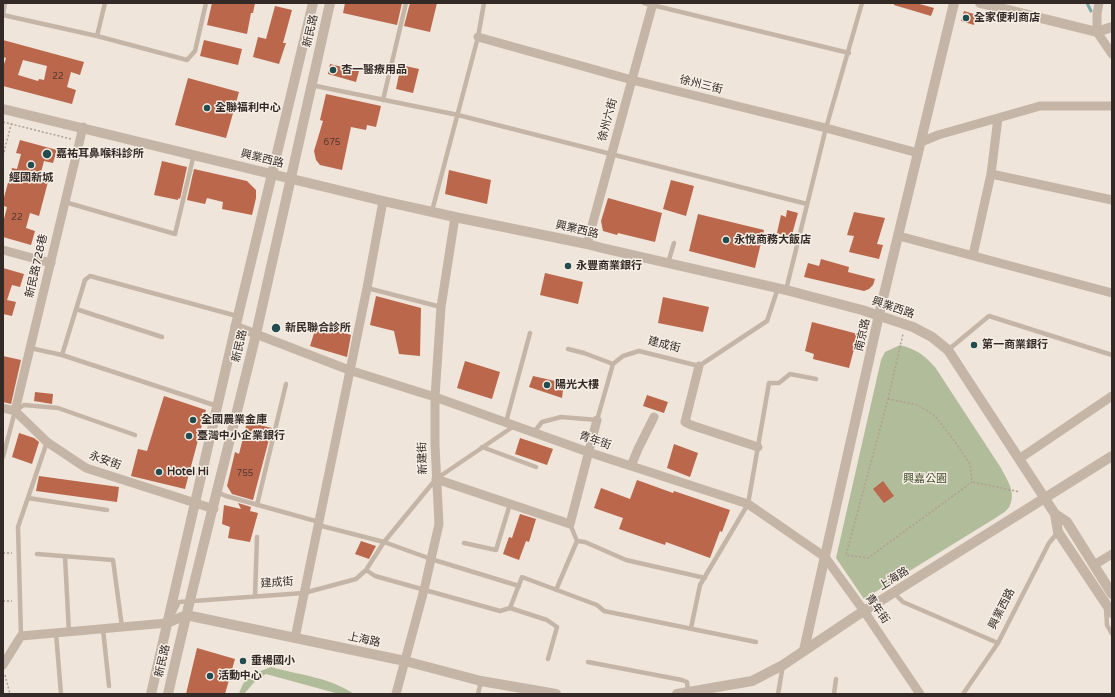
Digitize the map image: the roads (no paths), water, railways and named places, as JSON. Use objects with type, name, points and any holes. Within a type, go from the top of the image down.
[{"type":"street","name":"新民路","points":[[151,694],[236,321],[312,3]]},
{"type":"street","name":"新民路","points":[[168,694],[189,601],[214,509],[256,333],[330,3]]},
{"type":"street","name":"南京路","points":[[804,650],[879,315],[954,3]]},
{"type":"street","points":[[980,3],[1097,32],[1112,27]]},
{"type":"street","points":[[1099,3],[1097,14],[1097,32],[1112,54]]},
{"type":"street","name":"徐州六街","points":[[587,244],[632,80],[650,4]]},
{"type":"street","name":"徐州三街","points":[[478,37],[632,80],[826,128],[918,153]]},
{"type":"street","points":[[921,142],[938,135],[1040,106],[1112,106]]},
{"type":"street","name":"興業西路","points":[[3,109],[83,127],[383,201],[587,244],[782,289],[879,315],[913,327],[932,337],[948,350],[1055,514],[1058,532],[1112,613]]},
{"type":"street","points":[[973,255],[991,174],[998,118]]},
{"type":"street","name":"新民路728巷","points":[[15,411],[83,127]]},
{"type":"street","points":[[991,174],[1112,200]]},
{"type":"street","points":[[295,638],[367,288],[383,201]]},
{"type":"street","name":"新建街","points":[[396,694],[424,590],[438,524],[434,445],[435,397],[441,307],[454,217]]},
{"type":"street","points":[[899,236],[1112,293]]},
{"type":"street","points":[[3,250],[51,263]]},
{"type":"street","name":"青年街","points":[[236,321],[256,333],[350,370],[435,397],[588,452],[748,504],[825,557],[864,611],[920,694]]},
{"type":"street","points":[[699,366],[685,422],[758,447]]},
{"type":"street","points":[[1019,459],[1112,396]]},
{"type":"street","points":[[3,408],[15,411]]},
{"type":"street","name":"永安街","points":[[15,411],[47,442],[86,468],[214,509]]},
{"type":"street","points":[[631,466],[654,417]]},
{"type":"street","points":[[436,479],[570,524],[597,420]]},
{"type":"street","name":"上海路","points":[[682,693],[705,692],[752,681],[783,665],[864,611],[1112,456]]},
{"type":"street","name":"興業西路","points":[[1055,514],[1067,522],[1112,594]]},
{"type":"street","points":[[1094,565],[1112,554]]},
{"type":"street","points":[[3,665],[21,636],[167,623],[186,615]]},
{"type":"street","name":"上海路","points":[[186,615],[405,661],[481,681],[556,694]]},
{"type":"lane","points":[[6,3],[3,14],[97,36],[187,60],[195,51],[206,3]]},
{"type":"lane","points":[[97,36],[105,3]]},
{"type":"lane","points":[[383,100],[406,3]]},
{"type":"lane","points":[[432,212],[478,37],[484,3]]},
{"type":"lane","points":[[699,366],[767,321],[782,289],[862,3]]},
{"type":"lane","points":[[650,4],[849,53]]},
{"type":"lane","points":[[311,85],[458,115],[807,204]]},
{"type":"lane","points":[[65,202],[175,234],[194,154]]},
{"type":"lane","points":[[668,263],[674,243]]},
{"type":"lane","points":[[62,355],[84,280],[90,276],[236,321]]},
{"type":"lane","points":[[367,288],[441,307]]},
{"type":"lane","points":[[76,309],[162,337]]},
{"type":"lane","points":[[948,350],[989,316],[1112,355]]},
{"type":"lane","points":[[506,422],[530,333]]},
{"type":"lane","points":[[30,348],[62,355],[217,406]]},
{"type":"lane","points":[[534,432],[542,422],[561,417],[597,420],[613,364],[584,353],[568,349]]},
{"type":"lane","name":"建成街","points":[[613,364],[623,356],[639,351],[699,366]]},
{"type":"lane","points":[[691,628],[700,585],[748,504],[769,383],[779,383],[790,374],[816,379]]},
{"type":"lane","points":[[257,505],[286,384]]},
{"type":"lane","points":[[3,458],[15,411],[24,405],[58,408],[135,435]]},
{"type":"lane","name":"建成街","points":[[167,623],[179,602],[304,593],[356,579],[366,570],[384,542],[436,479],[515,425]]},
{"type":"lane","points":[[21,636],[18,527],[47,442]]},
{"type":"lane","points":[[482,447],[536,467]]},
{"type":"lane","points":[[217,492],[318,524],[384,542],[431,559],[519,586]]},
{"type":"lane","points":[[28,498],[107,510]]},
{"type":"lane","points":[[464,543],[496,550],[510,504]]},
{"type":"lane","points":[[556,590],[577,541],[570,524]]},
{"type":"lane","name":"興業西路","points":[[963,694],[998,643],[1049,543],[1058,532]]},
{"type":"lane","points":[[255,596],[257,537]]},
{"type":"lane","points":[[577,541],[586,542],[626,560],[705,578]]},
{"type":"lane","points":[[37,554],[113,560],[122,627]]},
{"type":"lane","points":[[65,557],[69,632]]},
{"type":"lane","points":[[366,570],[376,576],[500,611],[510,608],[547,620],[557,627],[548,659]]},
{"type":"lane","points":[[510,608],[522,577],[597,605],[604,610],[756,642]]},
{"type":"lane","points":[[894,593],[903,602],[998,643]]},
{"type":"lane","name":"興業西路","points":[[1105,602],[1107,625],[1112,634]]},
{"type":"lane","points":[[103,629],[110,686]]},
{"type":"lane","points":[[56,634],[61,694]]},
{"type":"lane","points":[[588,662],[682,680],[687,682],[682,693]]},
{"type":"lane","points":[[778,694],[783,665]]},
{"type":"lane","points":[[834,694],[836,679]]},
{"type":"lane","points":[[478,694],[481,681]]},
{"type":"waterway","points":[[1087,3],[1091,11]]},
{"type":"place","name":"全家便利商店","points":[[966,18]]},
{"type":"place","name":"杏一醫療用品","points":[[333,70]]},
{"type":"place","name":"全聯福利中心","points":[[207,108]]},
{"type":"place","name":"嘉祐耳鼻喉科診所","points":[[47,154]]},
{"type":"place","name":"經國新城","points":[[31,165]]},
{"type":"place","name":"永悅商務大飯店","points":[[726,240]]},
{"type":"place","name":"永豐商業銀行","points":[[568,266]]},
{"type":"place","name":"新民聯合診所","points":[[276,328]]},
{"type":"place","name":"第一商業銀行","points":[[974,345]]},
{"type":"place","name":"陽光大樓","points":[[547,385]]},
{"type":"place","name":"全國農業金庫","points":[[193,420]]},
{"type":"place","name":"臺灣中小企業銀行","points":[[189,436]]},
{"type":"place","name":"Hotel Hi","points":[[159,472]]},
{"type":"place","name":"垂楊國小","points":[[243,661]]},
{"type":"place","name":"活動中心","points":[[210,676]]},
{"type":"park label","name":"興嘉公園","points":[[925,479]]}]
